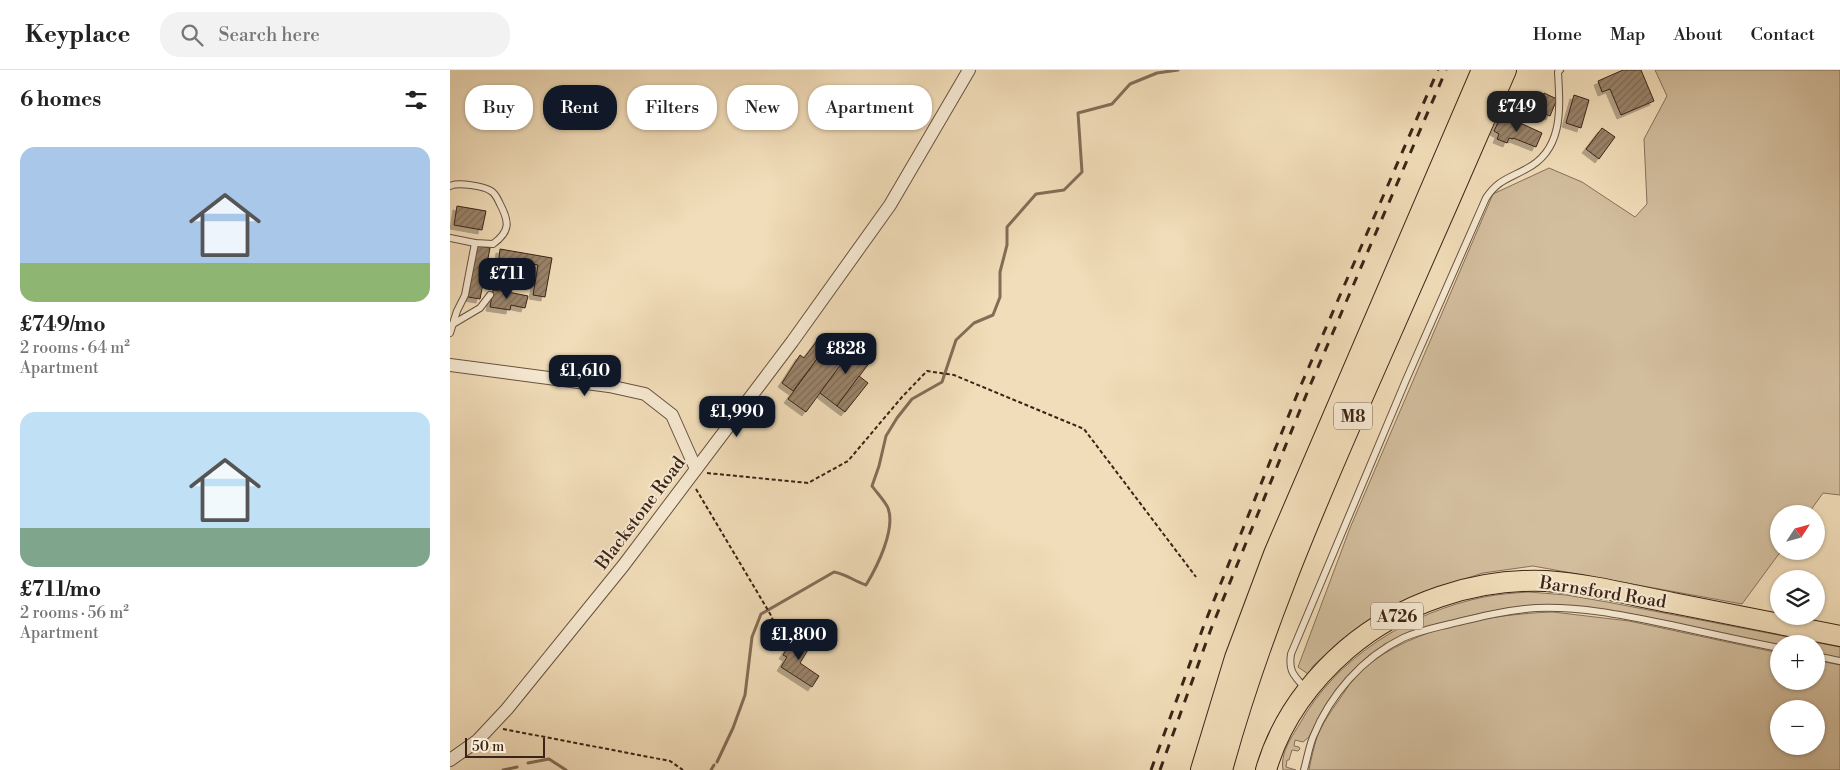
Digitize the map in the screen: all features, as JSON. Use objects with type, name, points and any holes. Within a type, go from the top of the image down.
[{"type":"highway","name":"M8","points":[[1202,770],[1230,676],[1275,554],[1482,70]]},
{"type":"highway","name":"M8","points":[[1221,770],[1243,696],[1293,558],[1340,446],[1505,70]]},
{"type":"main road","name":"Barnsford Road","points":[[1266,770],[1282,730],[1307,691],[1325,669],[1353,644],[1395,617],[1431,600],[1450,594],[1506,582],[1548,581],[1840,636]]},
{"type":"street","name":"Blackstone Road","points":[[450,760],[477,741],[495,724],[623,566],[693,473],[890,205],[969,70]]},
{"type":"street","points":[[450,365],[609,386],[645,394],[672,415],[693,473]]},
{"type":"lane","points":[[1307,691],[1295,678],[1289,664],[1291,654],[1406,380],[1486,198],[1493,187],[1504,179],[1539,161],[1548,150],[1560,117],[1558,72],[1560,70]]},
{"type":"lane","points":[[450,186],[457,183],[490,190],[496,196],[506,216],[507,224],[506,230],[500,239],[493,244],[450,238]]},
{"type":"lane","points":[[450,333],[465,295],[475,243]]},
{"type":"lane","points":[[453,324],[480,308],[490,295]]},
{"type":"lane","points":[[1304,770],[1312,738],[1321,719],[1339,691],[1354,674],[1370,659],[1404,638],[1437,627],[1509,611],[1538,608],[1572,609],[1630,616],[1770,646]]},
{"type":"lane","points":[[1825,658],[1840,661]]},
{"type":"path","points":[[777,643],[772,617],[693,473],[808,483],[848,461],[927,371],[954,375],[1084,429],[1196,577]]},
{"type":"path","points":[[495,724],[501,728],[670,761],[683,770]]},
{"type":"shaded area","points":[[1655,70],[1840,70],[1840,495],[1823,493],[1814,505],[1770,505],[1770,560],[1774,560],[1742,604],[1533,566],[1483,573],[1433,589],[1397,604],[1369,620],[1341,640],[1313,666],[1308,674],[1298,667],[1350,528],[1493,194],[1549,168],[1582,182],[1635,217],[1647,204],[1644,139],[1667,96]]},
{"type":"shaded area","points":[[1529,592],[1566,595],[1778,635],[1770,635],[1770,644],[1606,610],[1508,608],[1428,627],[1385,644],[1352,671],[1325,706],[1309,737],[1303,742],[1295,740],[1294,746],[1300,749],[1298,751],[1292,750],[1286,767],[1296,770],[1283,770],[1283,758],[1293,735],[1315,701],[1333,678],[1354,659],[1378,641],[1403,626],[1429,614],[1456,604],[1506,594]]},
{"type":"shaded area","points":[[1553,612],[1629,621],[1770,651],[1770,690],[1825,690],[1825,662],[1840,665],[1840,770],[1309,770],[1317,737],[1324,722],[1354,679],[1372,662],[1394,648],[1419,636],[1446,627],[1501,616]]},
{"type":"shaded area","points":[[1825,644],[1840,647],[1840,659],[1825,656]]},
{"type":"building","points":[[1623,70],[1641,70],[1654,101],[1621,115],[1610,89],[1602,92],[1598,81]]},
{"type":"building","points":[[1544,93],[1557,99],[1550,116],[1536,110]]},
{"type":"building","points":[[1574,95],[1589,100],[1581,128],[1566,123]]},
{"type":"building","points":[[1500,118],[1516,125],[1518,122],[1542,133],[1536,147],[1513,138],[1509,138],[1507,143],[1497,139],[1499,134],[1494,131]]},
{"type":"building","points":[[1602,128],[1615,137],[1599,159],[1586,149]]},
{"type":"building","points":[[457,206],[486,211],[482,230],[454,225]]},
{"type":"building","points":[[477,245],[490,248],[480,299],[468,297]]},
{"type":"building","points":[[500,249],[552,258],[545,297],[533,295],[538,265],[499,258]]},
{"type":"building","points":[[501,289],[528,296],[525,308],[511,305],[510,310],[490,307],[493,290],[500,291]]},
{"type":"building","points":[[820,337],[829,343],[793,391],[782,383],[800,355],[804,358]]},
{"type":"building","points":[[833,337],[851,351],[806,412],[788,399]]},
{"type":"building","points":[[855,345],[873,358],[837,406],[820,393]]},
{"type":"building","points":[[859,376],[868,383],[845,412],[837,406]]},
{"type":"building","points":[[796,635],[811,645],[800,663],[819,676],[812,687],[781,667],[787,657],[783,655]]},
{"type":"waterway","points":[[717,762],[733,728],[745,695],[752,637],[761,614],[834,572],[866,585],[884,548],[889,526],[888,508],[872,486],[886,436],[912,399],[942,382],[956,340],[974,323],[993,315],[1000,297],[1000,272],[1007,245],[1007,227],[1036,194],[1064,190],[1082,172],[1078,113],[1112,104],[1130,84],[1157,73],[1178,70]]},
{"type":"waterway","points":[[528,763],[549,759],[566,770]]},
{"type":"waterway","points":[[711,770],[714,765]]},
{"type":"waterway","points":[[503,770],[517,767]]},
{"type":"railway","points":[[1151,770],[1204,625],[1301,385],[1438,70]]},
{"type":"railway","points":[[1160,770],[1211,629],[1309,388],[1446,70]]}]
